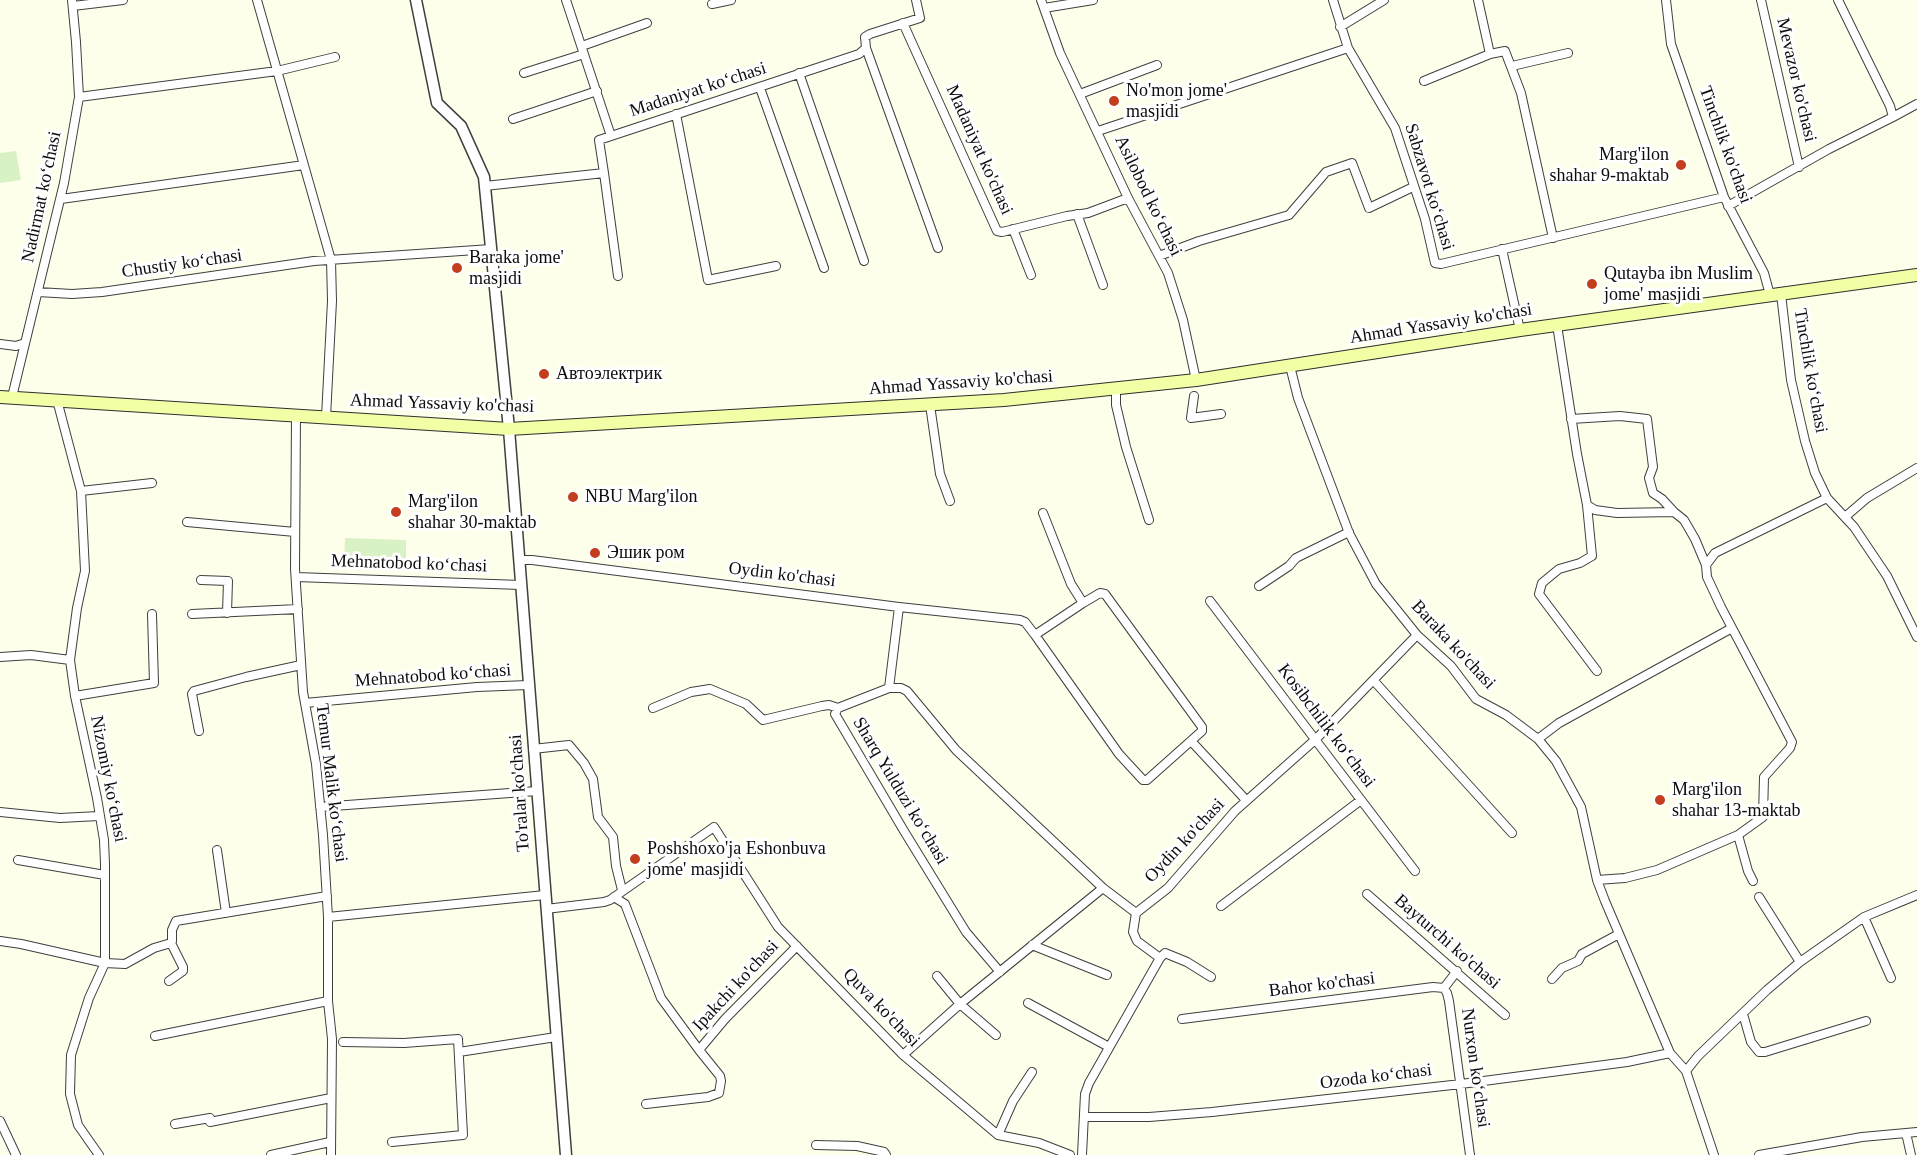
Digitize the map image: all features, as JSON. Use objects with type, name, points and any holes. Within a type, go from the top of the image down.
[{"type":"main road","name":"Ahmad Yassaviy ko'chasi","points":[[6,397],[508,429],[930,405],[1004,400],[1196,380],[1520,330],[1917,275]]},
{"type":"street","points":[[73,3],[123,0]]},
{"type":"street","points":[[257,0],[331,260],[332,301],[326,417]]},
{"type":"street","name":"To'ralar ko'chasi","points":[[416,0],[437,103],[461,126],[484,177],[519,560],[566,1155]]},
{"type":"street","points":[[566,0],[611,136]]},
{"type":"street","points":[[712,4],[731,0]]},
{"type":"street","points":[[903,23],[920,18],[916,0]]},
{"type":"street","points":[[1042,4],[1093,0]]},
{"type":"street","name":"Sabzavot koʻchasi","points":[[1333,0],[1348,48],[1395,128],[1425,219],[1435,263],[1441,264],[1726,201]]},
{"type":"street","points":[[1340,27],[1384,0]]},
{"type":"street","points":[[1478,0],[1490,54]]},
{"type":"street","name":"Tinchlik ko'chasi","points":[[1666,0],[1671,44],[1726,201],[1775,295]]},
{"type":"street","name":"Mevazor ko'chasi","points":[[1761,0],[1799,167]]},
{"type":"street","points":[[1838,0],[1890,106],[1893,117]]},
{"type":"street","name":"Nadirmat koʻchasi","points":[[6,397],[25,343],[61,199],[79,98],[73,3]]},
{"type":"street","name":"Asilobod koʻchasi","points":[[1042,4],[1060,53],[1128,198],[1168,273],[1183,320],[1196,380]]},
{"type":"street","points":[[524,73],[647,23]]},
{"type":"street","name":"Madaniyat koʻchasi","points":[[604,173],[599,140],[859,54],[866,48],[865,37],[903,23]]},
{"type":"street","name":"Madaniyat ko'chasi","points":[[903,23],[998,231],[1013,230],[1088,213],[1128,198]]},
{"type":"street","points":[[866,48],[938,248]]},
{"type":"street","points":[[1098,130],[1348,48]]},
{"type":"street","points":[[1424,81],[1490,54],[1505,51],[1521,93],[1553,238]]},
{"type":"street","points":[[1512,66],[1568,53]]},
{"type":"street","points":[[79,98],[277,71],[335,57]]},
{"type":"street","points":[[1080,94],[1157,65]]},
{"type":"street","points":[[799,73],[864,261]]},
{"type":"street","points":[[760,88],[824,268]]},
{"type":"street","points":[[513,119],[597,91]]},
{"type":"street","name":"Mevazor ko'chasi","points":[[1726,201],[1799,167],[1917,104]]},
{"type":"street","points":[[676,114],[708,280],[776,266]]},
{"type":"street","points":[[1160,256],[1199,241],[1289,215],[1326,172],[1352,163],[1369,208],[1413,187]]},
{"type":"street","points":[[61,199],[304,165]]},
{"type":"street","points":[[485,186],[604,173],[618,276]]},
{"type":"street","points":[[1077,214],[1103,285]]},
{"type":"street","points":[[1013,230],[1031,275]]},
{"type":"street","name":"Chustiy koʻchasi","points":[[38,292],[72,294],[331,260],[491,249]]},
{"type":"street","points":[[1502,249],[1520,330]]},
{"type":"street","name":"Tinchlik koʻchasi","points":[[1775,295],[1791,380],[1815,473],[1827,498],[1854,527],[1887,576],[1917,638]]},
{"type":"street","points":[[1557,325],[1587,505],[1593,556],[1580,563],[1558,569],[1542,583],[1539,594],[1597,671]]},
{"type":"street","points":[[0,344],[16,346],[25,343]]},
{"type":"street","name":"Baraka ko'chasi","points":[[1290,366],[1298,398],[1349,532],[1376,584],[1417,635],[1451,666],[1476,699],[1506,715],[1538,739],[1556,761],[1581,807],[1597,880],[1670,1053],[1686,1071],[1697,1098],[1714,1155]]},
{"type":"street","points":[[1116,388],[1116,405],[1126,447],[1149,520]]},
{"type":"street","points":[[1194,396],[1191,418],[1221,414]]},
{"type":"street","name":"Nizomiy koʻchasi","points":[[57,400],[81,491],[85,571],[70,660],[104,840],[105,875],[105,963],[89,998],[70,1055],[70,1094],[78,1125],[99,1155]]},
{"type":"street","points":[[930,405],[940,474],[950,501]]},
{"type":"street","name":"Temur Malik koʻchasi","points":[[296,415],[296,577],[301,665],[304,703],[316,764],[328,917],[328,1001],[332,1039],[331,1155]]},
{"type":"street","points":[[1571,419],[1620,416],[1647,418],[1653,467],[1649,478],[1653,493],[1684,520],[1695,539],[1706,565],[1707,577],[1792,742],[1790,748],[1764,777],[1763,817],[1738,835],[1657,870],[1625,878],[1597,880]]},
{"type":"street","points":[[1845,517],[1867,498],[1917,468]]},
{"type":"street","points":[[81,491],[152,483]]},
{"type":"street","points":[[1706,565],[1715,553],[1827,498]]},
{"type":"street","points":[[1587,505],[1595,510],[1617,513],[1674,512]]},
{"type":"street","points":[[1043,513],[1071,584],[1083,603]]},
{"type":"street","points":[[187,522],[296,532]]},
{"type":"street","points":[[1259,586],[1289,566],[1296,558],[1349,532]]},
{"type":"street","name":"Oydin ko'chasi","points":[[519,560],[899,608],[1020,620],[1026,622],[1119,754],[1143,780],[1147,780],[1192,742],[1246,800]]},
{"type":"street","name":"Mehnatobod ko‘chasi","points":[[296,577],[521,585]]},
{"type":"street","points":[[201,580],[228,581],[227,613]]},
{"type":"street","points":[[1035,635],[1100,593],[1108,596],[1202,727],[1202,731],[1192,742]]},
{"type":"street","name":"Kosibchilik koʻchasi","points":[[1210,601],[1415,871]]},
{"type":"street","points":[[899,608],[889,688],[901,688],[907,691],[956,750],[1103,888],[1136,912],[1133,932],[1137,941],[1160,958]]},
{"type":"street","points":[[192,614],[298,609]]},
{"type":"street","points":[[75,696],[154,683],[152,614]]},
{"type":"street","points":[[1538,739],[1558,723],[1732,628]]},
{"type":"street","name":"Oydin ko'chasi","points":[[1136,912],[1168,888],[1246,800],[1316,739],[1417,635]]},
{"type":"street","points":[[0,657],[31,655],[70,660]]},
{"type":"street","points":[[200,731],[192,694],[194,691],[301,665]]},
{"type":"street","points":[[1374,681],[1512,833]]},
{"type":"street","name":"Mehnatobod koʻchasi","points":[[304,703],[467,687],[528,685]]},
{"type":"street","name":"Sharq Yulduzi koʻchasi","points":[[889,688],[838,708],[835,714],[966,932],[1000,972]]},
{"type":"street","points":[[653,708],[691,692],[710,689],[746,704],[763,720],[822,706],[838,708]]},
{"type":"street","points":[[533,749],[569,745],[584,763],[593,779],[598,817],[613,837],[616,866],[622,890],[604,903],[546,909]]},
{"type":"street","points":[[320,807],[537,791]]},
{"type":"street","points":[[1221,906],[1361,800]]},
{"type":"street","points":[[0,812],[60,818],[99,816]]},
{"type":"street","name":"Quva ko'chasi","points":[[622,890],[714,827],[778,927],[903,1056],[998,1135],[1039,1143],[1070,1155]]},
{"type":"street","points":[[1738,835],[1753,881]]},
{"type":"street","points":[[217,850],[226,913]]},
{"type":"street","points":[[18,860],[105,875]]},
{"type":"street","points":[[903,1056],[960,1004],[1103,888]]},
{"type":"street","name":"Bayturchi ko'chasi","points":[[1367,894],[1506,1015]]},
{"type":"street","points":[[328,917],[545,895]]},
{"type":"street","points":[[1686,1071],[1698,1056],[1767,990],[1800,962],[1864,917],[1917,895]]},
{"type":"street","points":[[169,981],[183,971],[171,943],[172,930],[176,921],[327,896]]},
{"type":"street","name":"Ipakchi ko'chasi","points":[[614,897],[625,904],[661,998],[699,1050],[725,1019],[797,946]]},
{"type":"street","points":[[1759,897],[1800,962]]},
{"type":"street","points":[[1864,917],[1891,978]]},
{"type":"street","points":[[1552,979],[1562,968],[1578,961],[1582,954],[1618,934]]},
{"type":"street","points":[[0,941],[105,963],[125,964],[154,948],[171,943]]},
{"type":"street","points":[[1032,945],[1107,975]]},
{"type":"street","points":[[1082,1155],[1086,1094],[1089,1083],[1160,958],[1165,953],[1187,962],[1211,977]]},
{"type":"street","points":[[1444,988],[1457,971]]},
{"type":"street","points":[[937,976],[960,1004],[996,1035]]},
{"type":"street","name":"Bahor ko'chasi","points":[[1182,1019],[1444,988]]},
{"type":"street","name":"Nurxon koʻchasi","points":[[1444,988],[1449,1001],[1470,1155]]},
{"type":"street","points":[[155,1036],[328,1001]]},
{"type":"street","points":[[1028,1003],[1109,1047]]},
{"type":"street","points":[[1743,1014],[1751,1042],[1758,1052],[1765,1052],[1866,1021]]},
{"type":"street","points":[[459,1052],[556,1037]]},
{"type":"street","points":[[343,1042],[458,1039],[463,1135],[392,1142]]},
{"type":"street","points":[[646,1104],[708,1097],[719,1092],[722,1081],[720,1076],[699,1050]]},
{"type":"street","name":"Ozoda koʻchasi","points":[[1084,1117],[1149,1117],[1212,1112],[1461,1084],[1627,1062],[1670,1053]]},
{"type":"street","points":[[998,1135],[1013,1101],[1032,1072]]},
{"type":"street","points":[[175,1124],[210,1118],[210,1122],[331,1098]]},
{"type":"street","points":[[0,1121],[16,1155]]},
{"type":"street","points":[[1759,1155],[1862,1137],[1917,1132]]},
{"type":"street","points":[[1906,1133],[1911,1155]]},
{"type":"street","points":[[271,1155],[330,1142]]},
{"type":"street","points":[[1828,1144],[1830,1155]]},
{"type":"street","points":[[816,1145],[857,1146],[884,1152],[886,1155]]},
{"type":"green space","points":[[16,151],[21,180],[0,183],[0,153]]},
{"type":"green space","points":[[345,538],[406,540],[406,567],[344,565]]},
{"type":"place","name":"No'mon jome' masjidi","points":[[1114,101]]},
{"type":"place","name":"Marg'ilon shahar 9-maktab","points":[[1681,165]]},
{"type":"place","name":"Baraka jome' masjidi","points":[[457,268]]},
{"type":"place","name":"Qutayba ibn Muslim jome' masjidi","points":[[1592,284]]},
{"type":"place","name":"Автоэлектрик","points":[[544,374]]},
{"type":"place","name":"NBU Marg'ilon","points":[[573,497]]},
{"type":"place","name":"Marg'ilon shahar 30-maktab","points":[[396,512]]},
{"type":"place","name":"Эшик ром","points":[[595,553]]},
{"type":"place","name":"Marg'ilon shahar 13-maktab","points":[[1660,800]]},
{"type":"place","name":"Poshshoxo'ja Eshonbuva jome' masjidi","points":[[635,859]]}]
